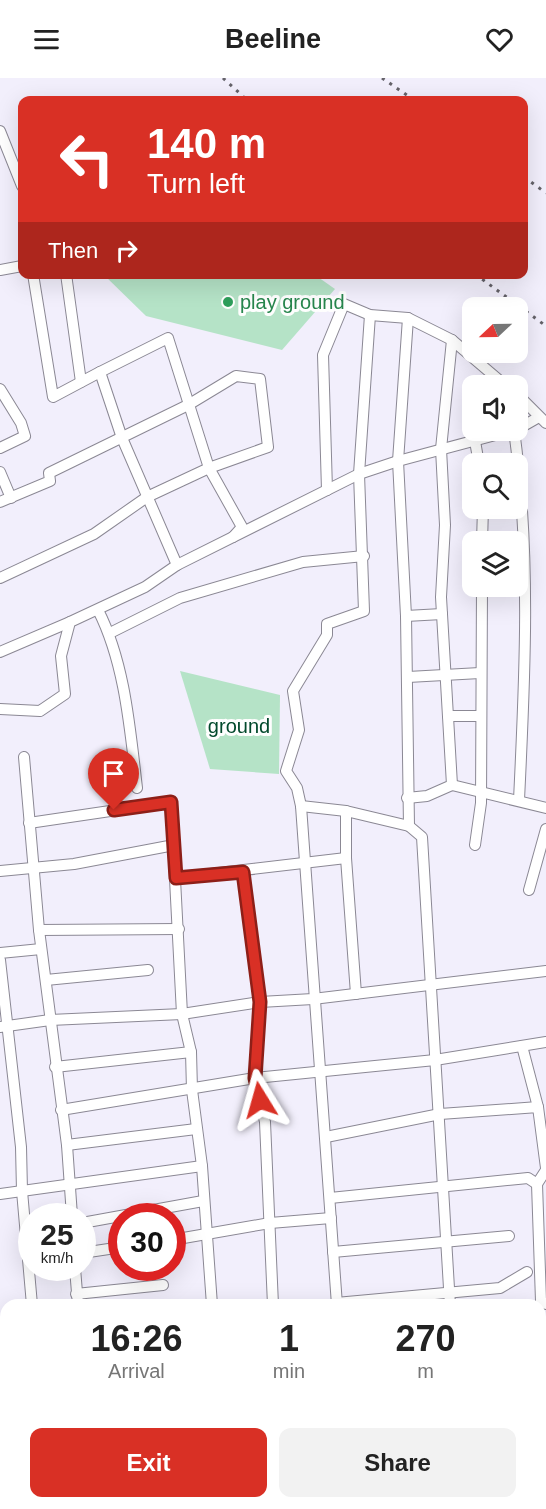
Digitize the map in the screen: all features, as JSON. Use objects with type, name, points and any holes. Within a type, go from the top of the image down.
[{"type":"street","points":[[0,131],[18,176]]},
{"type":"street","points":[[0,270],[18,267]]},
{"type":"street","points":[[34,279],[53,397],[168,338],[209,468],[242,527],[231,540]]},
{"type":"street","points":[[67,279],[81,382]]},
{"type":"street","points":[[327,490],[323,355],[344,304],[370,315],[408,318],[452,340],[493,375]]},
{"type":"street","points":[[337,1299],[326,1137],[313,999],[301,806],[297,788],[286,771],[299,730],[292,693],[327,635],[327,624],[364,611],[364,556],[359,474],[370,315]]},
{"type":"street","points":[[408,318],[398,461],[408,677],[407,798],[409,826]]},
{"type":"street","points":[[452,340],[441,449],[445,525],[442,614],[452,785]]},
{"type":"street","points":[[100,372],[122,438],[177,565]]},
{"type":"street","points":[[0,502],[50,482],[50,473],[188,405],[236,376],[260,379],[268,447],[209,468],[147,497],[93,534],[0,578]]},
{"type":"street","points":[[0,389],[21,423],[25,436],[0,448]]},
{"type":"street","points":[[528,405],[542,420]]},
{"type":"street","points":[[0,652],[98,610],[145,586],[177,565],[359,474],[398,461],[475,441],[477,453]]},
{"type":"street","points":[[0,472],[11,498]]},
{"type":"street","points":[[519,800],[526,661],[521,519]]},
{"type":"street","points":[[110,633],[180,598],[202,591],[303,562],[364,556]]},
{"type":"street","points":[[475,845],[481,793],[482,597]]},
{"type":"street","points":[[98,610],[110,633],[129,721],[137,788]]},
{"type":"street","points":[[406,616],[442,614]]},
{"type":"street","points":[[0,710],[40,711],[65,694],[61,656],[70,622]]},
{"type":"street","points":[[408,677],[480,673]]},
{"type":"street","points":[[448,716],[481,716]]},
{"type":"street","points":[[24,757],[32,867],[55,1067],[67,1145],[71,1203]]},
{"type":"street","points":[[407,798],[427,796],[452,785],[546,808]]},
{"type":"street","points":[[29,823],[171,802],[182,1014],[191,1052],[192,1090],[202,1166],[212,1299]]},
{"type":"street","points":[[301,806],[346,812],[409,826],[422,837],[435,1060],[441,1114],[450,1299]]},
{"type":"street","points":[[346,812],[346,858],[356,994]]},
{"type":"street","points":[[529,890],[546,829]]},
{"type":"street","points":[[0,871],[74,864],[174,845]]},
{"type":"street","points":[[176,878],[243,872],[346,858]]},
{"type":"street","points":[[243,872],[260,1002],[255,1078],[265,1122],[273,1299]]},
{"type":"street","points":[[39,930],[179,929]]},
{"type":"street","points":[[0,953],[41,949]]},
{"type":"street","points":[[0,960],[3,1027],[21,1147],[22,1191],[31,1299]]},
{"type":"street","points":[[46,980],[148,970]]},
{"type":"street","points":[[3,1027],[50,1020],[182,1014],[260,1002],[313,999],[431,983],[546,971]]},
{"type":"street","points":[[61,1110],[255,1078],[435,1060],[546,1042]]},
{"type":"street","points":[[522,1046],[538,1107],[546,1169],[537,1184],[541,1299]]},
{"type":"street","points":[[55,1067],[191,1052]]},
{"type":"street","points":[[326,1137],[441,1114],[538,1107]]},
{"type":"street","points":[[67,1145],[196,1129]]},
{"type":"street","points":[[0,1194],[70,1182],[202,1166]]},
{"type":"street","points":[[330,1198],[528,1178],[537,1184]]},
{"type":"street","points":[[96,1220],[204,1201]]},
{"type":"street","points":[[186,1238],[270,1223],[331,1218]]},
{"type":"street","points":[[333,1252],[509,1236]]},
{"type":"street","points":[[388,1299],[504,1288],[527,1272]]},
{"type":"street","points":[[76,1281],[77,1299]]},
{"type":"street","points":[[83,1299],[163,1285]]},
{"type":"green space","name":"play ground","points":[[108,279],[321,279],[335,289],[282,350],[146,316]]},
{"type":"green space","name":"ground","points":[[180,671],[280,695],[279,774],[210,769]]},
{"type":"railway","points":[[223,78],[243,96]]},
{"type":"railway","points":[[382,78],[408,96]]},
{"type":"railway","points":[[528,180],[546,193]]},
{"type":"railway","points":[[482,279],[546,326]]},
{"type":"place","name":"play ground","points":[[228,302]]},
{"type":"route","points":[[114,810],[171,802],[176,878],[243,872],[260,1002],[255,1078],[260,1100]]}]
